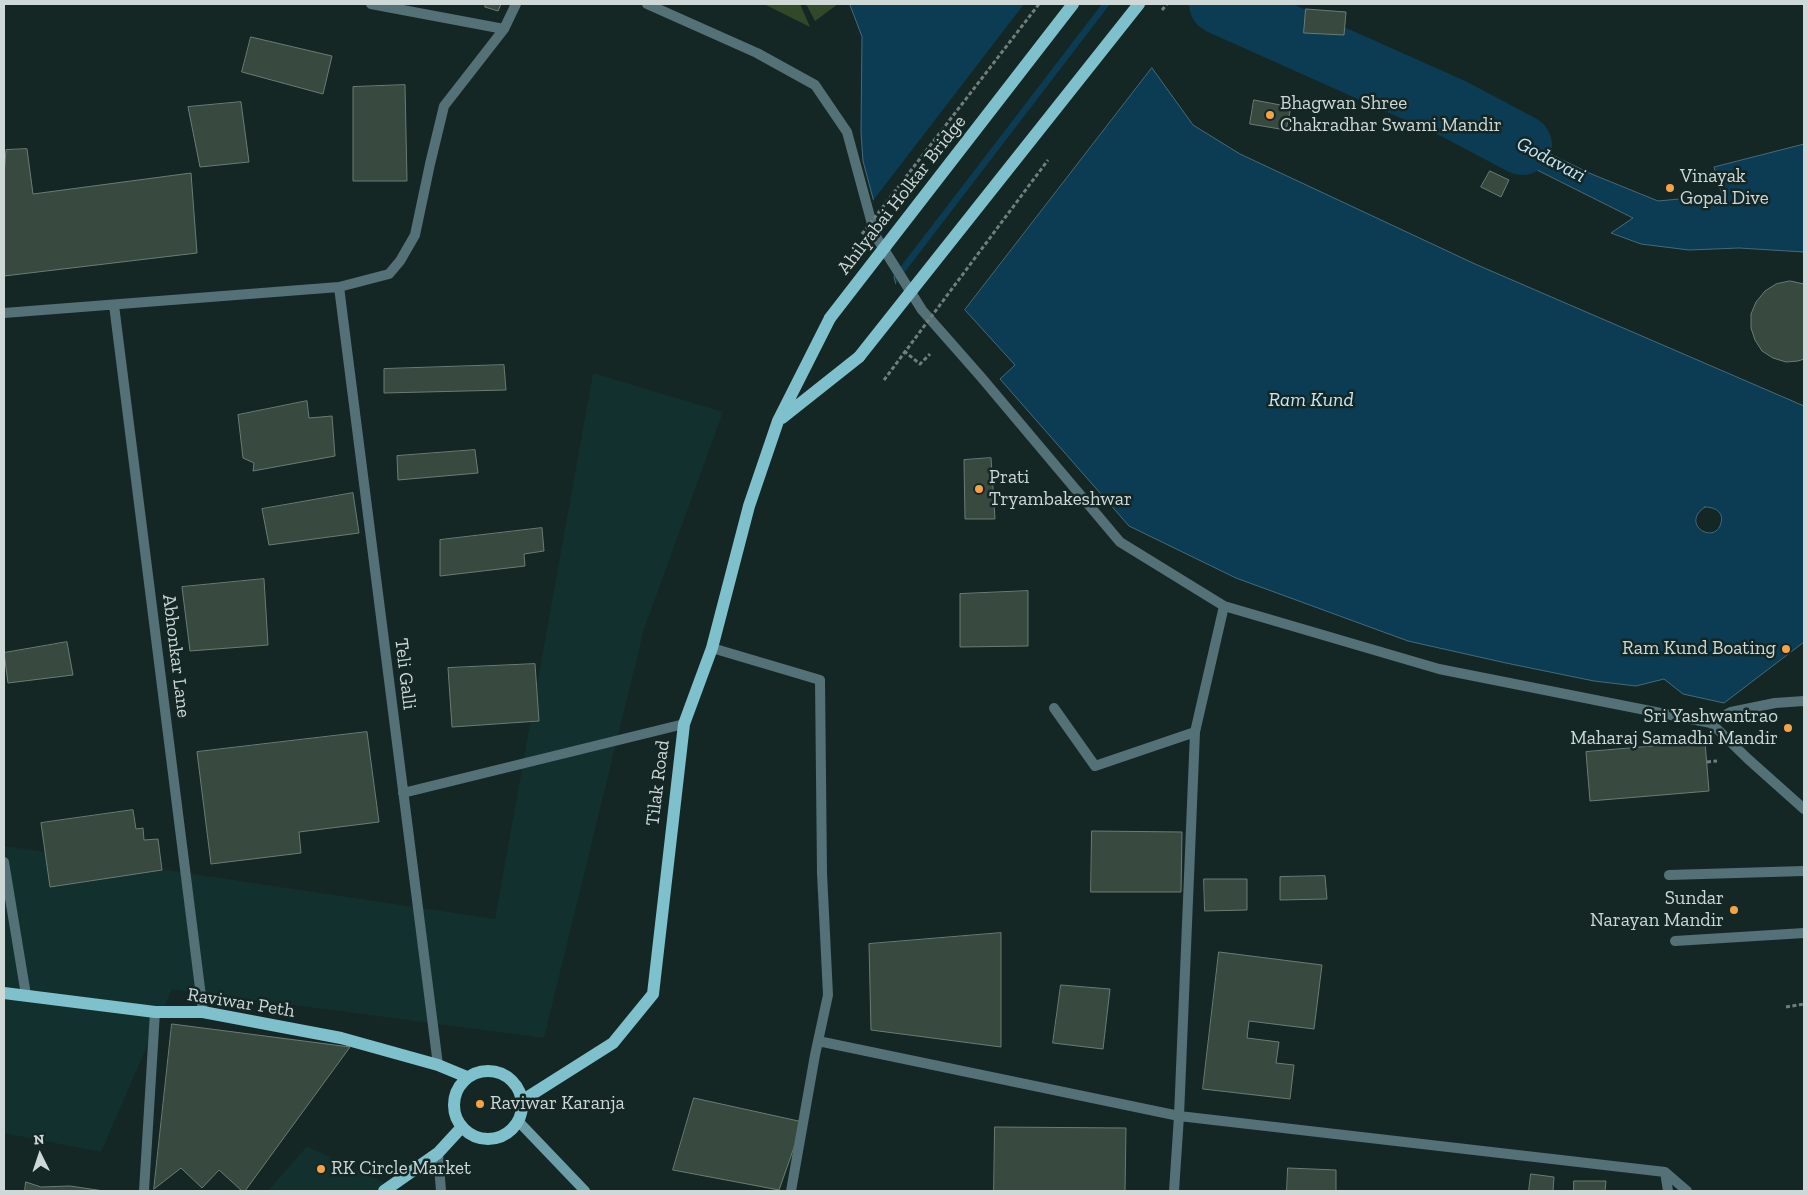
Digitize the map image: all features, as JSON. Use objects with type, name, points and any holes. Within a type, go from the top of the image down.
[{"type":"main road","name":"Ahilyabai Holkar Bridge","points":[[778,421],[830,318],[1073,4]]},
{"type":"main road","points":[[778,421],[859,357],[1139,4]]},
{"type":"main road","name":"Tilak Road","points":[[523,1100],[613,1043],[653,994],[684,724],[712,648],[749,506],[778,421]]},
{"type":"main road","name":"Raviwar Peth","points":[[4,993],[155,1012],[203,1012],[341,1038],[438,1065],[467,1077]]},
{"type":"main road","points":[[490,1070],[501,1073],[511,1079],[519,1089],[523,1100],[519,1122],[503,1137],[492,1140],[481,1139],[470,1135],[462,1128],[456,1118],[453,1107],[457,1091],[467,1077],[478,1072],[490,1070]]},
{"type":"main road","points":[[384,1191],[438,1153],[462,1128]]},
{"type":"street","points":[[371,4],[504,29]]},
{"type":"street","points":[[4,313],[339,287],[389,274],[400,261],[415,235],[444,106],[504,29],[516,4]]},
{"type":"street","points":[[647,4],[757,53],[815,85],[846,132],[875,235],[922,310],[1120,542],[1224,606],[1439,669],[1711,723],[1804,809]]},
{"type":"street","name":"Teli Galli","points":[[339,287],[438,1065]]},
{"type":"street","name":"Abhonkar Lane","points":[[114,305],[203,1012]]},
{"type":"street","points":[[1174,1191],[1179,1116],[1195,732],[1224,606]]},
{"type":"street","points":[[712,648],[820,680],[822,873],[828,995],[791,1191]]},
{"type":"street","points":[[1711,723],[1731,712],[1775,703],[1804,701]]},
{"type":"street","points":[[1054,708],[1094,766],[1195,732]]},
{"type":"street","points":[[403,793],[684,724]]},
{"type":"street","points":[[4,862],[26,995]]},
{"type":"street","points":[[1669,875],[1804,871]]},
{"type":"street","points":[[1675,941],[1804,933]]},
{"type":"street","points":[[144,1191],[155,1012]]},
{"type":"street","points":[[818,1041],[1179,1116],[1664,1172],[1687,1191]]},
{"type":"street","points":[[519,1122],[585,1191]]},
{"type":"street","points":[[438,1153],[441,1191]]},
{"type":"street","points":[[1664,1172],[1668,1191]]},
{"type":"path","points":[[858,239],[1039,4]]},
{"type":"path","points":[[1161,12],[1167,4]]},
{"type":"path","points":[[884,380],[1053,154]]},
{"type":"path","points":[[904,351],[920,364]]},
{"type":"path","points":[[1786,1007],[1804,1004]]},
{"type":"shaded area","points":[[593,373],[723,412],[644,629],[544,1038],[172,989],[101,1152],[4,1133],[4,847],[495,919]]},
{"type":"shaded area","name":"RK Circle Market","points":[[307,1146],[401,1191],[268,1191]]},
{"type":"green space","points":[[764,4],[800,4],[810,27]]},
{"type":"green space","points":[[806,4],[838,4],[815,21]]},
{"type":"water","points":[[850,4],[1151,4],[906,322],[863,161],[861,132],[862,37]]},
{"type":"water","name":"Ram Kund","points":[[1152,68],[1193,125],[1240,154],[1475,264],[1804,406],[1804,642],[1724,703],[1683,694],[1664,679],[1636,686],[1594,681],[1408,641],[1236,578],[1129,526],[1000,379],[1015,365],[965,310]],"holes":[[[1705,507],[1718,511],[1722,519],[1718,530],[1712,533],[1706,533],[1701,530],[1697,526],[1696,520],[1698,514]]]},
{"type":"water","points":[[1449,104],[1589,173],[1658,201],[1722,195],[1714,167],[1804,144],[1804,252],[1739,248],[1689,250],[1641,244],[1611,233],[1633,218],[1439,121]]},
{"type":"pier","points":[[1024,4],[1102,4],[892,278],[872,202]]},
{"type":"pier","points":[[1110,4],[1153,4],[908,324],[905,324],[894,286]]},
{"type":"building","points":[[486,4],[501,4],[498,11],[485,7]]},
{"type":"building","points":[[1306,9],[1346,12],[1344,35],[1304,33]]},
{"type":"building","points":[[251,37],[332,56],[323,94],[242,72]]},
{"type":"building","points":[[405,85],[407,181],[353,181],[353,87]]},
{"type":"building","name":"Bhagwan Shree Chakradhar Swami Mandir","points":[[1254,100],[1291,107],[1286,130],[1250,124]]},
{"type":"building","points":[[241,102],[249,162],[200,167],[188,107]]},
{"type":"building","points":[[27,149],[33,194],[191,173],[197,253],[4,276],[4,174],[6,150]]},
{"type":"building","points":[[1490,171],[1509,180],[1501,197],[1481,187]]},
{"type":"building","points":[[1790,281],[1804,284],[1804,359],[1786,362],[1773,358],[1762,351],[1755,340],[1751,328],[1751,314],[1756,302],[1765,291],[1776,284]]},
{"type":"building","points":[[504,365],[506,390],[384,393],[384,369]]},
{"type":"building","points":[[307,401],[309,418],[332,416],[335,456],[253,471],[254,463],[243,458],[238,415]]},
{"type":"building","points":[[475,450],[478,473],[398,480],[397,456]]},
{"type":"building","name":"Prati Tryambakeshwar","points":[[991,458],[995,519],[965,519],[964,460]]},
{"type":"building","points":[[353,493],[359,533],[269,545],[262,509]]},
{"type":"building","points":[[542,528],[544,551],[524,554],[525,566],[440,576],[440,540]]},
{"type":"building","points":[[264,579],[268,645],[190,651],[182,587]]},
{"type":"building","points":[[1028,591],[1028,646],[960,647],[960,594]]},
{"type":"building","points":[[67,642],[73,675],[8,683],[4,653]]},
{"type":"building","points":[[535,664],[539,721],[452,727],[448,668]]},
{"type":"building","points":[[367,732],[379,822],[299,832],[301,853],[211,864],[197,752]]},
{"type":"building","points":[[1705,742],[1709,791],[1590,801],[1586,752]]},
{"type":"building","points":[[133,810],[136,829],[143,828],[144,840],[158,839],[162,870],[50,887],[41,823]]},
{"type":"building","points":[[1092,831],[1182,832],[1181,892],[1091,892]]},
{"type":"building","points":[[1325,876],[1327,899],[1280,900],[1280,877]]},
{"type":"building","points":[[1204,879],[1247,879],[1247,910],[1205,911]]},
{"type":"building","points":[[1001,933],[1001,1047],[871,1030],[869,944]]},
{"type":"building","points":[[1219,952],[1322,965],[1314,1029],[1249,1021],[1247,1038],[1279,1042],[1276,1063],[1294,1065],[1290,1099],[1203,1089]]},
{"type":"building","points":[[1061,985],[1110,989],[1103,1049],[1053,1043]]},
{"type":"building","points":[[172,1024],[350,1047],[245,1191],[242,1191],[219,1170],[202,1188],[181,1168],[154,1189]]},
{"type":"building","points":[[694,1098],[803,1122],[779,1190],[673,1170]]},
{"type":"building","points":[[995,1127],[1126,1128],[1125,1191],[994,1191]]},
{"type":"building","points":[[1288,1168],[1336,1170],[1336,1191],[1287,1191]]},
{"type":"building","points":[[1531,1174],[1554,1177],[1553,1191],[1529,1191]]},
{"type":"building","points":[[1574,1181],[1606,1181],[1605,1191],[1574,1191]]},
{"type":"building","points":[[26,1182],[41,1187],[70,1186],[104,1191],[25,1191]]},
{"type":"waterway","name":"Godavari","points":[[1219,4],[1454,109],[1522,145]]},
{"type":"place","name":"Bhagwan Shree Chakradhar Swami Mandir","points":[[1270,115]]},
{"type":"place","name":"Vinayak Gopal Dive","points":[[1670,188]]},
{"type":"place","name":"Prati Tryambakeshwar","points":[[979,489]]},
{"type":"place","name":"Ram Kund Boating","points":[[1786,649]]},
{"type":"place","name":"Sri Yashwantrao Maharaj Samadhi Mandir","points":[[1788,728]]},
{"type":"place","name":"Sundar Narayan Mandir","points":[[1734,910]]},
{"type":"place","name":"Raviwar Karanja","points":[[480,1104]]},
{"type":"place","name":"RK Circle Market","points":[[321,1169]]}]
